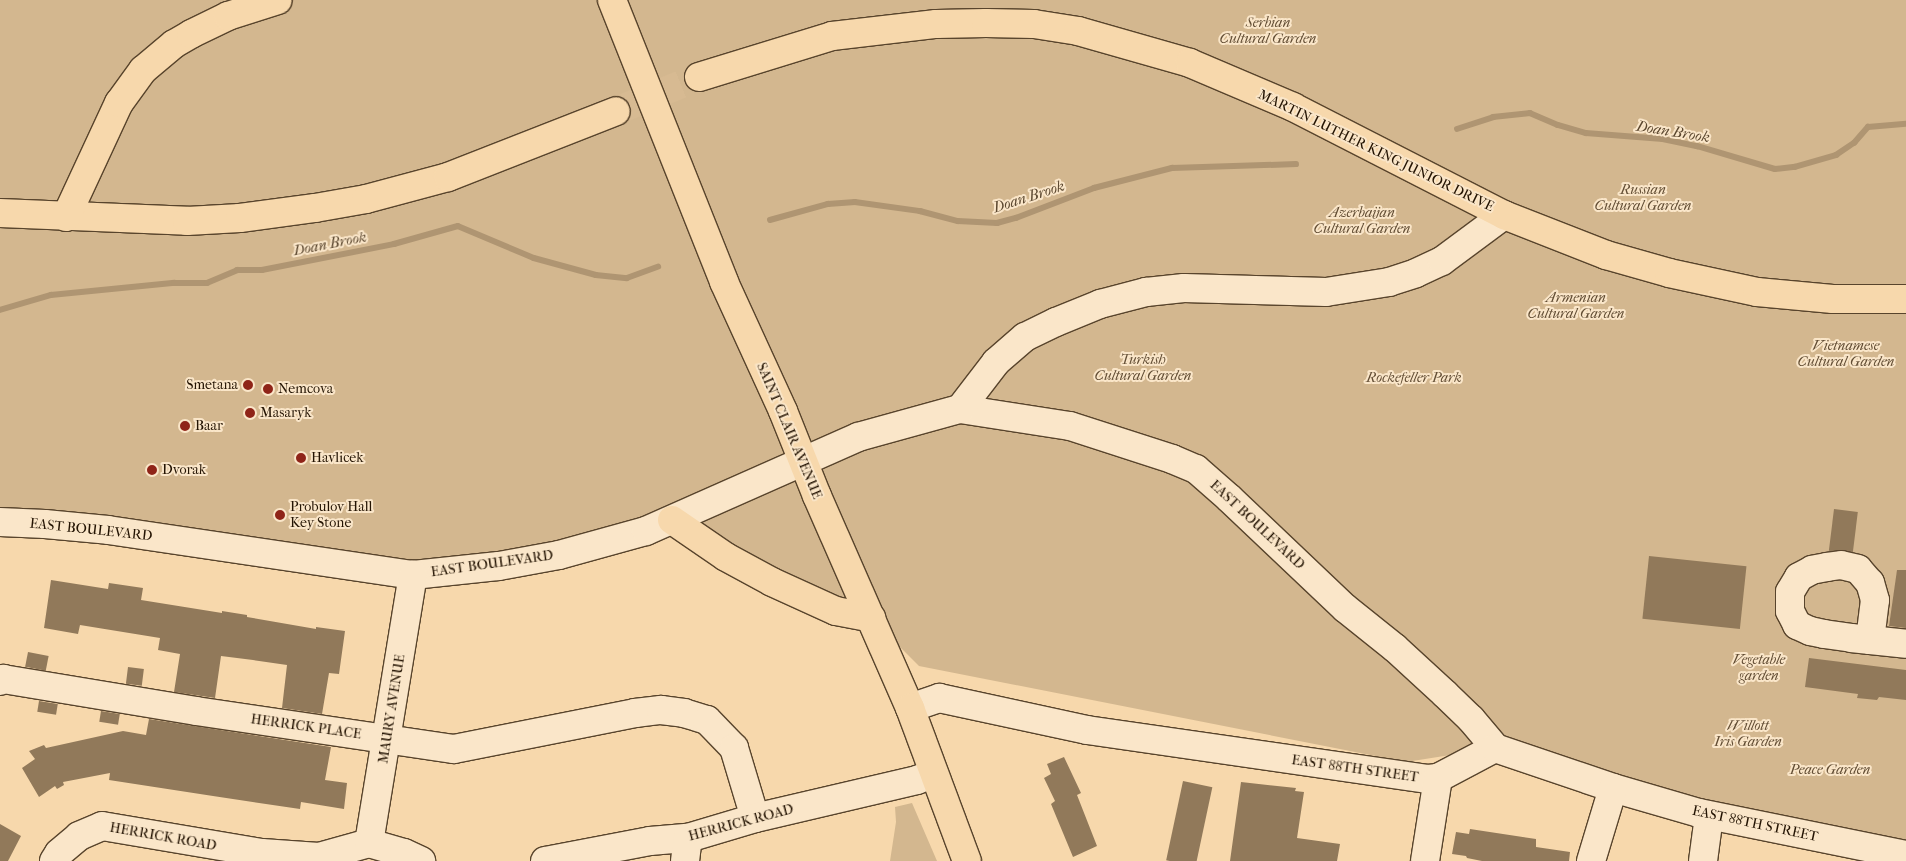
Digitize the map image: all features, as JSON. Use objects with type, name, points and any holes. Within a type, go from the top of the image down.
[{"type":"main road","points":[[66,217],[119,103],[143,70],[174,44],[191,34],[228,16],[278,0]]},
{"type":"main road","name":"SAINT CLAIR AVENUE","points":[[612,0],[724,282],[910,708],[967,861]]},
{"type":"main road","name":"MARTIN LUTHER KING JUNIOR DRIVE","points":[[699,77],[832,36],[936,24],[1034,24],[1078,31],[1190,63],[1285,103],[1504,215],[1606,255],[1733,288],[1833,299],[1906,299]]},
{"type":"main road","points":[[0,213],[187,221],[240,218],[366,199],[475,168],[616,111]]},
{"type":"main road","points":[[672,520],[726,557],[772,582],[836,611],[870,618]]},
{"type":"street","points":[[960,409],[996,362],[1015,345],[1056,322],[1100,304],[1146,292],[1184,288],[1326,292],[1389,282],[1416,273],[1442,261],[1504,215]]},
{"type":"street","name":"EAST BOULEVARD","points":[[0,522],[108,530],[413,575],[499,566],[559,555],[639,533],[879,429],[960,409],[1070,426],[1164,456],[1196,469],[1345,608],[1395,648],[1445,694],[1495,748]]},
{"type":"street","name":"MAURY AVENUE","points":[[369,843],[413,575]]},
{"type":"street","points":[[1870,640],[1906,644]]},
{"type":"street","name":"HERRICK PLACE","points":[[0,680],[454,748],[661,710],[684,714],[707,720],[734,748],[755,818]]},
{"type":"street","name":"EAST 88TH STREET","points":[[910,708],[939,698],[1087,730],[1428,779],[1438,778],[1495,748],[1613,788],[1709,816],[1906,854]]},
{"type":"street","name":"HERRICK ROAD","points":[[545,861],[650,841],[686,850],[755,818],[917,780],[934,773]]},
{"type":"street","points":[[1425,861],[1438,778]]},
{"type":"street","points":[[1591,861],[1613,788]]},
{"type":"street","points":[[1703,861],[1709,816]]},
{"type":"street","name":"HERRICK ROAD","points":[[56,857],[79,836],[102,826],[261,857],[319,857],[369,843]]},
{"type":"street","points":[[369,843],[404,853],[420,861]]},
{"type":"green space","name":"Rockefeller Park","points":[[0,0],[1906,0],[1906,847],[1699,813],[1495,748],[1406,762],[919,666],[871,618],[672,520],[499,566],[357,567],[0,527]]},
{"type":"green space","points":[[912,803],[937,861],[890,861],[896,822],[895,807]]},
{"type":"building","points":[[1834,509],[1858,512],[1853,554],[1829,551]]},
{"type":"building","points":[[1649,556],[1746,566],[1740,629],[1642,619]]},
{"type":"building","points":[[1897,570],[1906,570],[1906,628],[1889,626]]},
{"type":"building","points":[[51,580],[108,589],[109,583],[143,588],[141,600],[222,613],[222,611],[247,615],[247,617],[316,629],[316,627],[345,631],[339,674],[329,673],[322,714],[282,708],[287,665],[221,656],[215,698],[174,692],[180,654],[158,650],[160,638],[80,625],[78,634],[44,628]]},
{"type":"building","points":[[28,652],[49,656],[46,671],[25,667]]},
{"type":"building","points":[[1809,658],[1906,670],[1906,700],[1879,697],[1877,700],[1857,698],[1858,694],[1805,687]]},
{"type":"building","points":[[128,667],[144,669],[142,686],[126,684]]},
{"type":"building","points":[[39,701],[58,704],[56,715],[37,712]]},
{"type":"building","points":[[101,711],[120,714],[118,725],[99,722]]},
{"type":"building","points":[[149,719],[331,747],[325,780],[347,783],[344,809],[301,802],[300,809],[109,780],[110,773],[63,782],[64,785],[57,789],[55,786],[39,797],[22,768],[35,759],[29,751],[44,745],[46,748],[123,731],[146,735]]},
{"type":"building","points":[[1064,757],[1081,793],[1077,795],[1097,846],[1073,857],[1051,804],[1055,801],[1044,778],[1051,774],[1047,764]]},
{"type":"building","points":[[1183,781],[1212,787],[1197,861],[1166,860]]},
{"type":"building","points":[[1241,782],[1296,788],[1295,791],[1304,792],[1297,838],[1340,844],[1337,861],[1230,861]]},
{"type":"building","points":[[0,824],[21,836],[8,861],[0,861]]},
{"type":"building","points":[[1470,829],[1536,839],[1536,847],[1570,852],[1569,861],[1482,861],[1452,854],[1456,832],[1469,834]]},
{"type":"waterway","name":"Doan Brook","points":[[1457,129],[1493,117],[1530,113],[1558,125],[1586,133],[1663,139],[1697,146],[1775,169],[1795,167],[1836,155],[1854,143],[1868,127],[1906,124]]},
{"type":"waterway","name":"Doan Brook","points":[[770,220],[828,204],[855,202],[920,211],[958,221],[997,223],[1016,218],[1094,188],[1172,168],[1296,164]]},
{"type":"waterway","name":"Doan Brook","points":[[0,310],[51,295],[174,283],[207,283],[237,270],[262,270],[394,244],[458,226],[534,258],[596,275],[627,278],[658,267]]},
{"type":"tunnel","points":[[616,111],[699,77]]},
{"type":"place","name":"Smetana","points":[[248,385]]},
{"type":"place","name":"Nemcova","points":[[268,389]]},
{"type":"place","name":"Masaryk","points":[[250,413]]},
{"type":"place","name":"Baar","points":[[185,426]]},
{"type":"place","name":"Havlicek","points":[[301,458]]},
{"type":"place","name":"Dvorak","points":[[152,470]]},
{"type":"place","name":"Probulov Hall Key Stone","points":[[280,515]]},
{"type":"park label","name":"Serbian Cultural Garden","points":[[1268,32]]},
{"type":"park label","name":"Russian Cultural Garden","points":[[1643,198]]},
{"type":"park label","name":"Azerbaijan Cultural Garden","points":[[1362,222]]},
{"type":"park label","name":"Armenian Cultural Garden","points":[[1576,306]]},
{"type":"park label","name":"Vietnamese Cultural Garden","points":[[1846,354]]},
{"type":"park label","name":"Turkish Cultural Garden","points":[[1143,368]]},
{"type":"park label","name":"Vegetable garden","points":[[1759,668]]},
{"type":"park label","name":"Willott Iris Garden","points":[[1748,734]]},
{"type":"park label","name":"Peace Garden","points":[[1830,770]]}]
